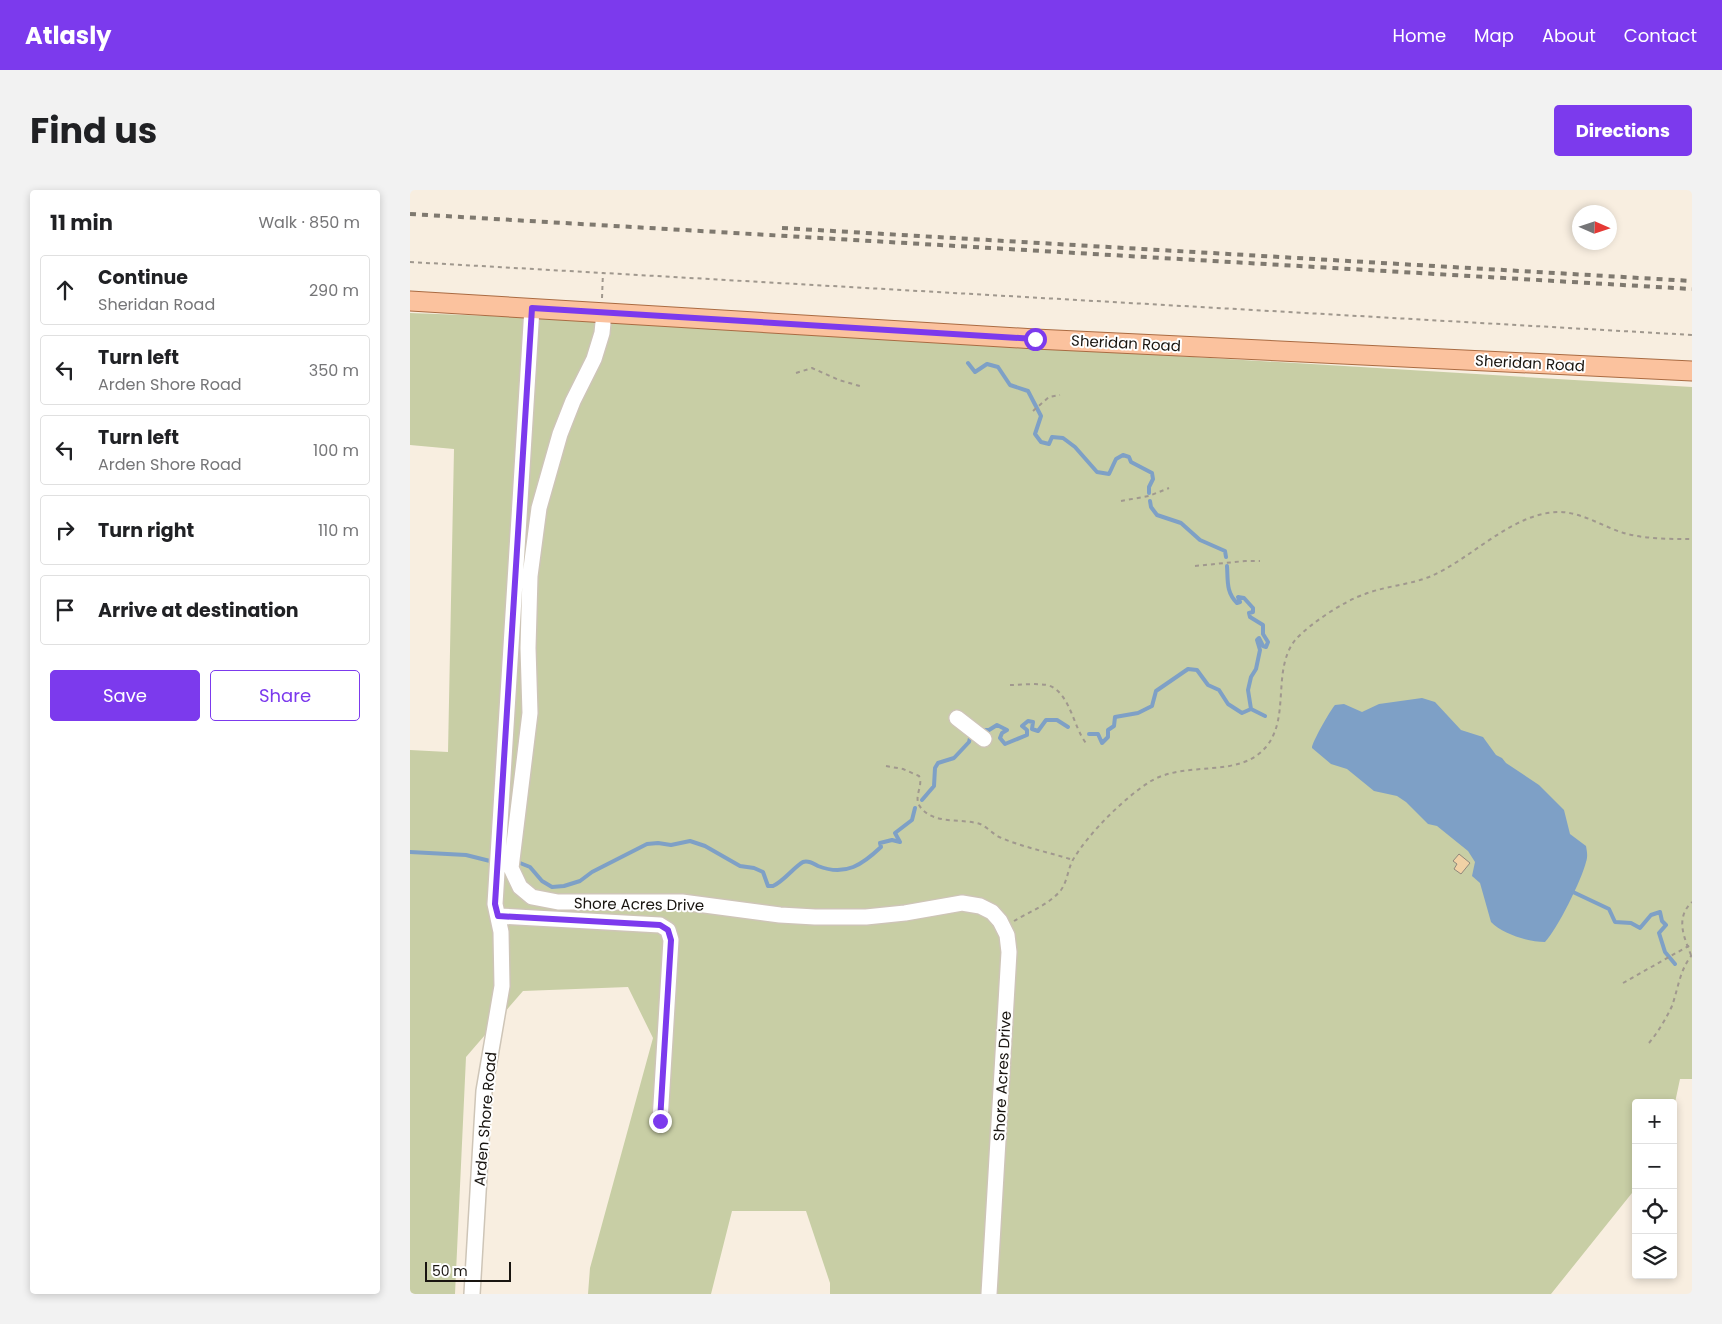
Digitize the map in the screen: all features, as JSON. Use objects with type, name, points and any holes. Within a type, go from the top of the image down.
[{"type":"main road","name":"Sheridan Road","points":[[410,301],[1035,339],[1692,371]]},
{"type":"street","name":"Arden Shore Road","points":[[472,1294],[484,1091],[502,986],[503,951],[495,904],[532,308]]},
{"type":"street","name":"Shore Acres Drive","points":[[604,312],[602,333],[594,359],[573,401],[560,434],[539,508],[530,576],[528,648],[530,713],[511,868],[520,887],[532,897],[545,901],[682,902],[780,915],[815,917],[905,913],[962,903],[980,906],[992,912],[1007,935],[1009,952],[989,1294]]},
{"type":"street","points":[[956,718],[984,739]]},
{"type":"street","points":[[498,916],[660,925],[670,934],[660,1121]]},
{"type":"path","points":[[410,262],[1692,335]]},
{"type":"path","points":[[603,272],[604,312]]},
{"type":"path","points":[[796,372],[812,368],[839,380],[863,387]]},
{"type":"path","points":[[1033,411],[1049,397],[1060,395]]},
{"type":"path","points":[[1120,501],[1149,496],[1169,488]]},
{"type":"path","points":[[1004,928],[1052,899],[1067,879],[1073,860],[1107,820],[1138,790],[1152,781],[1180,770],[1240,764],[1266,747],[1277,723],[1283,672],[1288,653],[1295,640],[1307,629],[1348,602],[1364,594],[1429,577],[1506,530],[1542,515],[1560,512],[1576,514],[1610,528],[1644,537],[1692,539]]},
{"type":"path","points":[[1195,566],[1260,561]]},
{"type":"path","points":[[1010,685],[1047,686],[1055,689],[1062,695],[1080,735],[1086,743]]},
{"type":"path","points":[[886,766],[903,769],[919,776],[921,781],[916,798],[920,807],[932,816],[979,824],[997,836],[1073,860]]},
{"type":"path","points":[[1649,1042],[1657,1033],[1671,1007],[1684,968],[1692,955],[1682,931],[1682,918],[1686,908],[1692,902]]},
{"type":"path","points":[[1623,983],[1692,944]]},
{"type":"green space","points":[[410,313],[545,318],[1692,387],[1692,1079],[1680,1079],[1676,1099],[1632,1099],[1632,1193],[1551,1294],[830,1294],[830,1283],[806,1211],[732,1211],[711,1294],[588,1294],[590,1268],[653,1038],[628,987],[523,991],[466,1057],[455,1294],[410,1294],[410,750],[448,752],[454,449],[410,445]]},
{"type":"water","points":[[1422,698],[1435,702],[1461,730],[1483,737],[1496,755],[1539,785],[1564,810],[1570,834],[1586,846],[1587,860],[1580,880],[1562,916],[1545,942],[1531,941],[1516,936],[1502,930],[1491,922],[1480,883],[1472,876],[1475,862],[1468,851],[1437,826],[1428,824],[1406,802],[1397,796],[1374,791],[1347,769],[1331,764],[1312,748],[1322,726],[1335,705],[1344,704],[1362,712],[1379,704]]},
{"type":"building","points":[[1459,854],[1470,863],[1461,874],[1454,869],[1457,864],[1453,861]]},
{"type":"waterway","points":[[968,363],[975,372],[987,364],[998,367],[1010,385],[1028,391],[1041,416],[1035,434],[1041,442],[1049,444],[1052,437],[1063,438],[1075,447],[1097,472],[1109,474],[1116,459],[1123,455],[1129,457],[1131,462],[1152,473],[1153,479],[1149,487],[1149,493]]},
{"type":"waterway","points":[[1150,501],[1151,507],[1157,515],[1181,523],[1200,540],[1225,551],[1226,557]]},
{"type":"waterway","points":[[1227,566],[1228,586],[1233,599],[1237,603],[1240,602],[1238,597],[1244,598],[1253,608],[1253,612],[1249,613],[1250,617],[1263,625],[1263,634],[1268,642],[1266,647],[1263,646],[1259,638],[1257,640],[1260,650],[1256,669],[1251,677],[1248,690],[1251,709]]},
{"type":"waterway","points":[[1089,734],[1098,734],[1102,743],[1108,737],[1108,730],[1114,726],[1115,717],[1138,713],[1152,706],[1156,691],[1188,669],[1197,670],[1208,685],[1219,690],[1228,704],[1242,713],[1251,709]]},
{"type":"waterway","points":[[1251,709],[1265,716]]},
{"type":"waterway","points":[[982,730],[989,730],[997,725],[1007,730],[1002,733],[1000,738],[1005,744],[1027,735],[1027,730],[1022,726],[1028,721],[1033,722],[1032,729],[1038,731],[1046,720],[1057,720],[1068,727]]},
{"type":"waterway","points":[[922,800],[934,786],[935,768],[938,763],[954,758],[969,742],[971,734]]},
{"type":"waterway","points":[[520,863],[530,867],[542,881],[552,887],[564,886],[580,881],[592,872],[647,844],[671,845],[690,841],[705,846],[740,866],[754,868],[763,872],[768,886],[773,886],[803,862],[809,862],[828,869],[845,869],[868,859],[881,847],[880,843],[892,840],[900,842],[895,833],[912,820],[915,808]]},
{"type":"waterway","points":[[410,852],[466,855],[494,862]]},
{"type":"waterway","points":[[1573,892],[1609,909],[1615,922],[1631,923],[1640,928],[1651,915],[1660,912],[1662,921],[1666,925],[1659,933],[1665,952],[1675,964]]},
{"type":"railway","points":[[410,214],[1692,289]]},
{"type":"railway","points":[[782,228],[1692,281]]},
{"type":"route","points":[[660,1121],[671,940],[668,930],[660,925],[498,916],[495,904],[532,308],[1035,339]]}]
